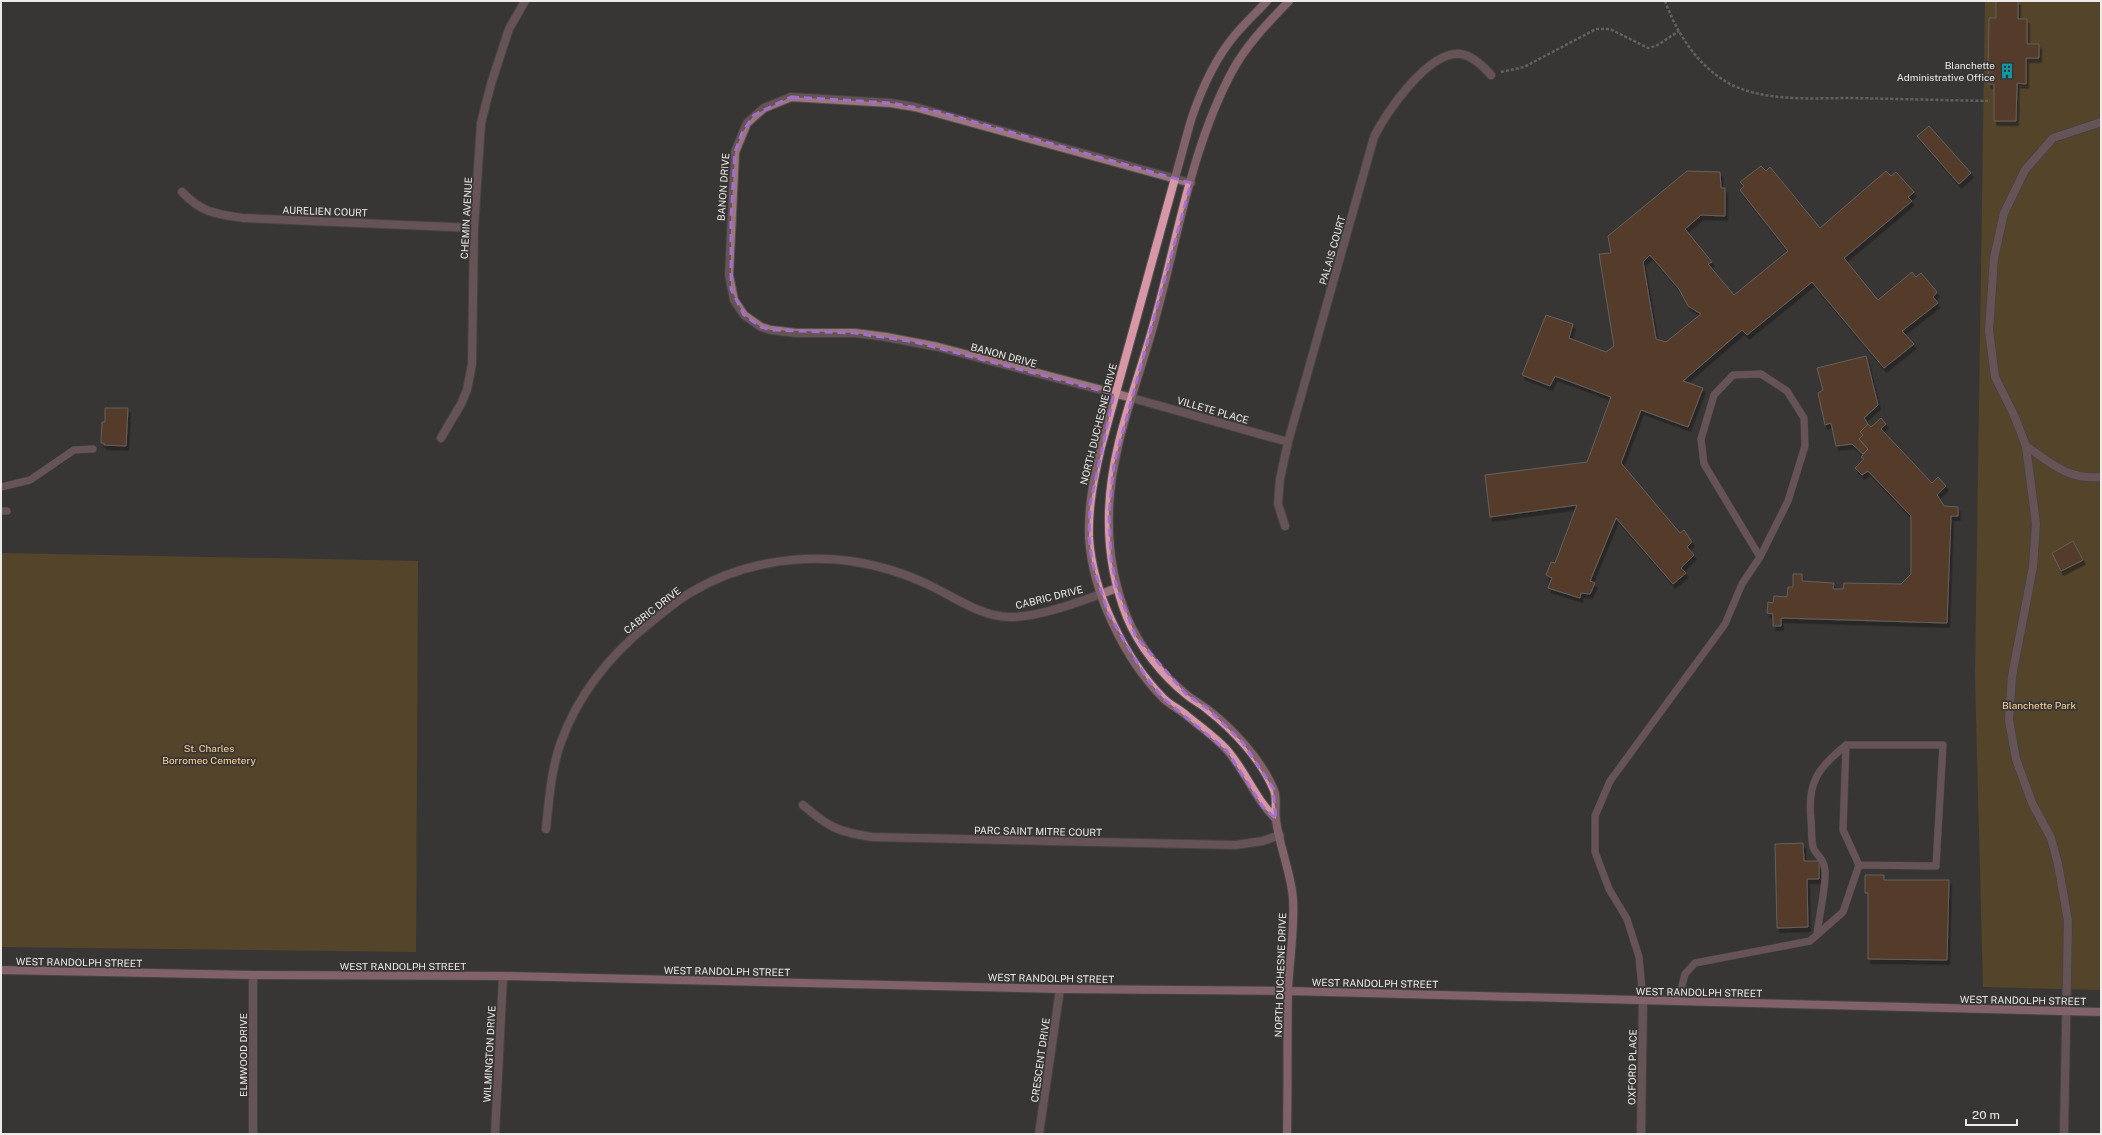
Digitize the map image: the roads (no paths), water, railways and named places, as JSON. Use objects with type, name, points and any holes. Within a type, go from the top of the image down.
[{"type":"street","name":"CHEMIN AVENUE","points":[[441,438],[461,404],[467,390],[471,371],[474,228],[481,123],[508,29],[525,1]]},
{"type":"street","name":"NORTH DUCHESNE DRIVE","points":[[1267,1],[1235,36],[1209,74],[1191,120],[1176,179],[1114,394],[1094,477],[1090,505],[1089,537],[1092,562],[1108,613],[1120,636],[1147,679],[1164,699],[1185,714],[1227,751],[1253,789],[1263,807],[1276,819]]},
{"type":"street","name":"NORTH DUCHESNE DRIVE","points":[[1285,2],[1248,46],[1234,68],[1212,113],[1191,183],[1156,318],[1114,464],[1108,513],[1111,559],[1117,588],[1136,637],[1151,657],[1186,694],[1208,709],[1243,742],[1273,788],[1276,800],[1276,819],[1293,899],[1288,991],[1287,1134]]},
{"type":"street","name":"PALAIS COURT","points":[[1285,526],[1278,504],[1280,479],[1288,442],[1374,137],[1382,119],[1410,85],[1434,63],[1450,55],[1462,54],[1480,63],[1491,74]]},
{"type":"street","name":"BANON DRIVE","points":[[1132,398],[915,342],[854,334],[777,331],[761,327],[738,308],[734,300],[729,275],[735,152],[747,123],[754,115],[769,105],[791,97],[891,103],[939,112],[1191,183]]},
{"type":"street","points":[[2064,1134],[2068,920],[2058,864],[2050,838],[2032,803],[2016,759],[2010,720],[2012,676],[2033,567],[2036,524],[2026,446],[2014,415],[1996,377],[1989,331],[1994,258],[2004,213],[2025,170],[2053,138],[2101,122]]},
{"type":"street","name":"AURELIEN COURT","points":[[182,192],[194,205],[202,209],[243,218],[474,228]]},
{"type":"street","name":"VILLETE PLACE","points":[[1132,398],[1288,442]]},
{"type":"street","points":[[2026,446],[2064,472],[2084,478],[2101,477]]},
{"type":"street","name":"CABRIC DRIVE","points":[[546,829],[552,779],[561,743],[585,692],[608,662],[626,643],[675,603],[712,582],[751,567],[770,563],[792,560],[832,559],[876,566],[913,578],[976,608],[1010,617],[1052,609],[1117,588]]},
{"type":"street","name":"PARC SAINT MITRE COURT","points":[[802,806],[827,826],[856,834],[878,837],[1235,845],[1263,841],[1280,835]]},
{"type":"street","name":"WEST RANDOLPH STREET","points":[[1,970],[253,975],[503,976],[1060,989],[1288,991],[2101,1012]]},
{"type":"street","name":"ELMWOOD DRIVE","points":[[253,975],[253,1134]]},
{"type":"street","name":"WILMINGTON DRIVE","points":[[494,1134],[503,976]]},
{"type":"street","name":"CRESCENT DRIVE","points":[[1039,1134],[1060,989]]},
{"type":"street","name":"OXFORD PLACE","points":[[1641,1134],[1643,1000]]},
{"type":"lane","points":[[1643,1000],[1639,957],[1627,919],[1609,889],[1595,852],[1595,816],[1610,781],[1725,624],[1742,584],[1760,557],[1788,500],[1805,446],[1804,418],[1787,391],[1761,374],[1733,375],[1714,395],[1701,439],[1704,464],[1760,557]]},
{"type":"lane","points":[[1,487],[30,480],[74,450],[93,449]]},
{"type":"lane","points":[[1817,934],[1825,871],[1822,858],[1814,849],[1809,806],[1810,791],[1814,778],[1824,764],[1846,745],[1943,746],[1936,866],[1859,865]]},
{"type":"lane","points":[[1678,1001],[1684,974],[1695,963],[1810,941],[1843,912],[1859,865],[1843,830],[1846,745]]},
{"type":"place","name":"Blanchette Administrative Office","points":[[2007,71]]},
{"type":"park label","name":"Blanchette Park","points":[[2039,705]]},
{"type":"park label","name":"St. Charles Borromeo Cemetery","points":[[209,754]]}]
